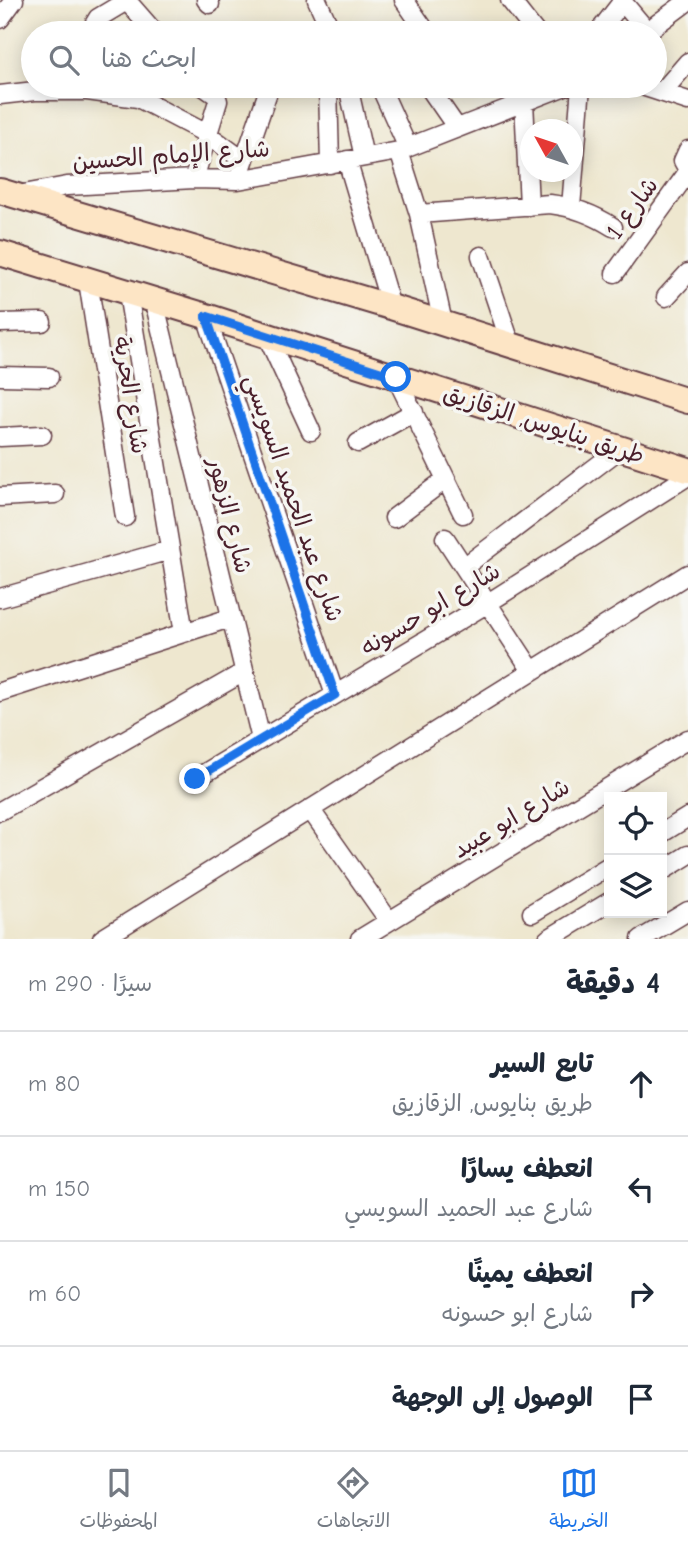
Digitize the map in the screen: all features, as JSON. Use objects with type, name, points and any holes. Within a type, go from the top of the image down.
[{"type":"main road","points":[[9,193],[391,307],[688,401]]},
{"type":"main road","name":"طريق بنايوس, الزقازيق","points":[[0,253],[688,470]]},
{"type":"street","points":[[0,19],[14,0]]},
{"type":"street","points":[[96,21],[127,0],[145,21]]},
{"type":"street","points":[[317,0],[327,21]]},
{"type":"street","points":[[404,0],[418,21]]},
{"type":"street","points":[[510,0],[527,21]]},
{"type":"street","points":[[606,21],[622,1],[637,21]]},
{"type":"street","points":[[661,21],[688,1]]},
{"type":"street","points":[[667,86],[688,62]]},
{"type":"street","points":[[0,96],[21,93]]},
{"type":"street","points":[[667,94],[688,101]]},
{"type":"street","points":[[151,98],[208,134],[244,162]]},
{"type":"street","points":[[194,179],[217,98]]},
{"type":"street","points":[[238,180],[266,98]]},
{"type":"street","points":[[331,98],[391,307]]},
{"type":"street","points":[[347,160],[348,98]]},
{"type":"street","points":[[384,98],[403,149],[443,323]]},
{"type":"street","points":[[436,98],[457,128]]},
{"type":"street","name":"شارع الإمام الحسين","points":[[9,193],[67,186],[194,179],[238,180],[403,149],[532,98]]},
{"type":"street","points":[[571,207],[580,98]]},
{"type":"street","points":[[524,101],[529,206]]},
{"type":"street","points":[[688,150],[683,161],[688,171]]},
{"type":"street","name":"شارع 1","points":[[615,273],[688,171]]},
{"type":"street","points":[[419,214],[550,204],[571,207],[593,215],[613,227]]},
{"type":"street","points":[[481,256],[511,345]]},
{"type":"street","points":[[666,297],[688,273]]},
{"type":"street","name":"شارع الحرية","points":[[88,281],[125,517]]},
{"type":"street","points":[[128,293],[184,633]]},
{"type":"street","name":"شارع الزهور","points":[[154,301],[261,739]]},
{"type":"street","name":"شارع عبد الحميد السويسي","points":[[206,316],[335,695]]},
{"type":"street","points":[[0,323],[42,322]]},
{"type":"street","points":[[267,336],[311,431]]},
{"type":"street","points":[[0,376],[49,377]]},
{"type":"street","points":[[396,377],[463,514]]},
{"type":"street","points":[[358,443],[415,412]]},
{"type":"street","points":[[0,437],[42,435]]},
{"type":"street","points":[[464,567],[621,449]]},
{"type":"street","name":"شارع ابو حسونه","points":[[195,779],[488,603],[688,475]]},
{"type":"street","points":[[394,518],[446,479]]},
{"type":"street","points":[[0,497],[55,494]]},
{"type":"street","points":[[445,538],[532,671]]},
{"type":"street","points":[[0,598],[170,550]]},
{"type":"street","points":[[102,939],[688,574]]},
{"type":"street","points":[[0,692],[230,618]]},
{"type":"street","points":[[0,811],[244,672]]},
{"type":"street","name":"شارع ابو عبيد","points":[[360,939],[688,739]]},
{"type":"street","points":[[310,809],[389,921]]},
{"type":"street","points":[[667,830],[688,817]]},
{"type":"street","points":[[667,868],[688,855]]},
{"type":"street","points":[[532,914],[604,869]]},
{"type":"street","points":[[548,939],[604,905]]},
{"type":"street","points":[[640,939],[688,911]]},
{"type":"route","points":[[195,779],[335,695],[206,316],[396,377]]}]
